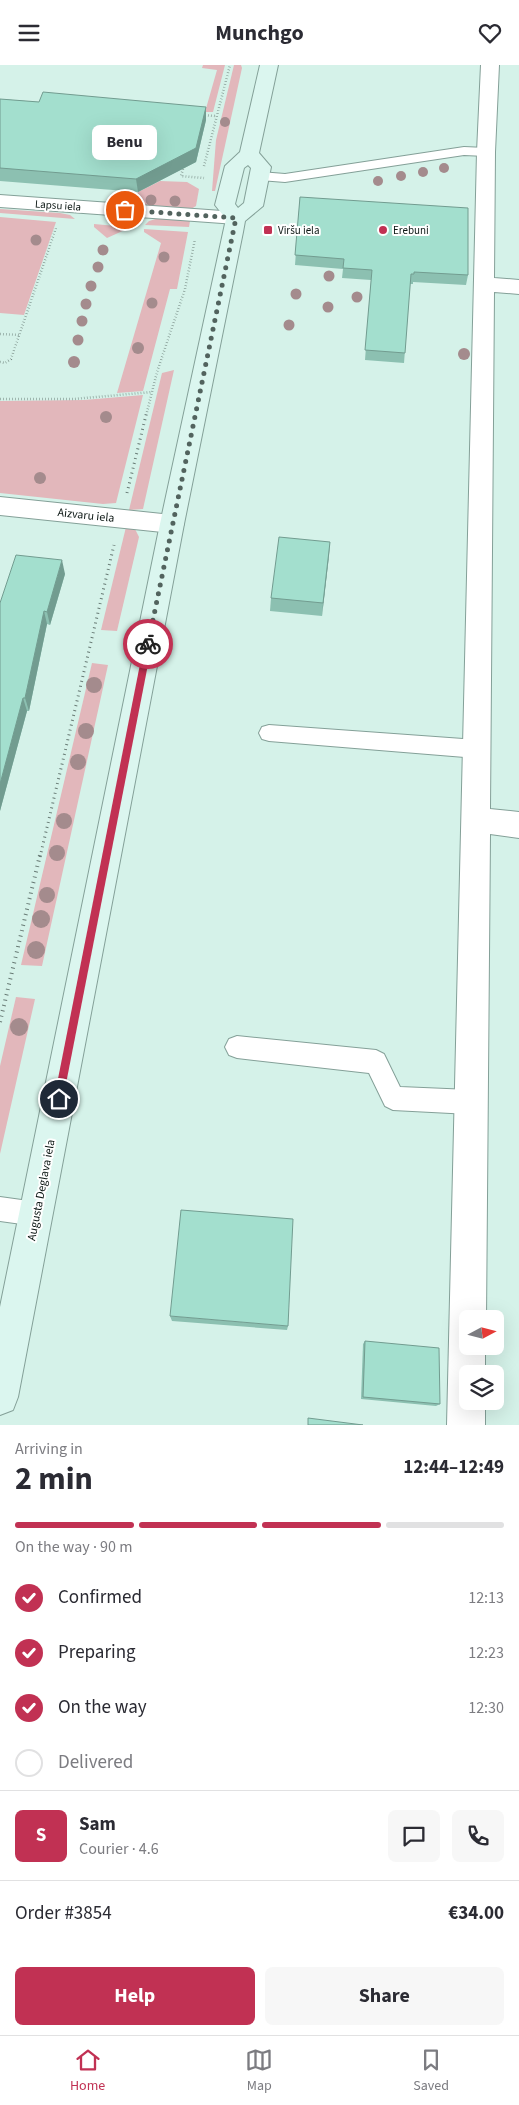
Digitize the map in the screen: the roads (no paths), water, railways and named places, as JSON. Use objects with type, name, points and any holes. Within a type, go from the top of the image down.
[{"type":"main road","points":[[249,154],[261,167],[260,176],[253,206],[236,218],[225,205],[226,198],[235,166],[249,154],[269,65]]},
{"type":"main road","name":"Augusta Deglava iela","points":[[0,1397],[172,524],[236,218]]},
{"type":"street","points":[[466,1425],[486,152],[490,65]]},
{"type":"street","name":"Lapsu iela","points":[[0,201],[236,218]]},
{"type":"street","points":[[485,284],[519,287]]},
{"type":"street","name":"Aizvaru iela","points":[[0,505],[172,524]]},
{"type":"street","points":[[476,820],[519,825]]},
{"type":"lane","points":[[260,176],[285,178],[464,151],[486,152]]},
{"type":"lane","points":[[269,733],[477,749]]},
{"type":"lane","points":[[237,1047],[376,1062],[394,1098],[470,1102]]},
{"type":"lane","points":[[0,1209],[36,1214]]},
{"type":"place","name":"Benu","points":[[125,210]]},
{"type":"place","name":"Viršu iela","points":[[268,230]]},
{"type":"place","name":"Erebuni","points":[[383,230]]}]
